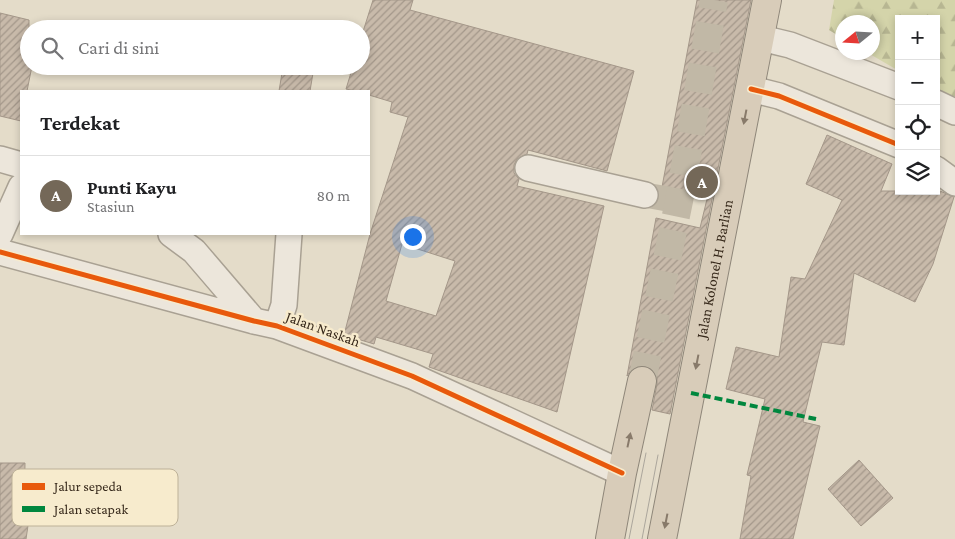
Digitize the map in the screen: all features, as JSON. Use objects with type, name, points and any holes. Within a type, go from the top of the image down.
[{"type":"highway","name":"Jalan Kolonel H. Barlian","points":[[662,539],[767,0]]},
{"type":"highway","points":[[610,539],[622,472],[642,381]]},
{"type":"street","points":[[761,38],[790,45],[895,85]]},
{"type":"street","points":[[751,89],[779,96],[895,143]]},
{"type":"street","points":[[938,105],[955,112]]},
{"type":"street","points":[[0,159],[20,165]]},
{"type":"street","points":[[528,168],[645,195]]},
{"type":"street","points":[[940,172],[955,183]]},
{"type":"street","points":[[0,234],[20,189]]},
{"type":"street","points":[[172,235],[194,251],[266,323],[284,305],[289,235]]},
{"type":"street","name":"Jalan Naskah","points":[[0,252],[266,323],[412,376],[622,472]]},
{"type":"green space","points":[[834,0],[955,0],[955,104],[940,95],[940,15],[895,15],[895,69],[880,60],[880,15],[835,15],[835,34],[829,30]]},
{"type":"building","points":[[373,0],[413,0],[410,10],[634,71],[607,171],[528,150],[527,154],[517,159],[514,165],[514,173],[519,179],[517,186],[604,206],[557,412],[429,367],[433,354],[376,337],[374,344],[344,335],[370,234],[408,117],[390,112],[392,102],[370,95],[370,90],[346,89],[350,75],[370,75],[370,20],[367,20]],"holes":[[[402,244],[455,261],[436,316],[386,301]]]},
{"type":"building","points":[[697,0],[751,0],[670,414],[652,410],[657,376],[652,369],[638,366],[631,370],[627,376],[656,218],[700,228],[707,199],[662,187]]},
{"type":"building","points":[[0,13],[29,20],[20,20],[20,75],[30,75],[27,90],[20,90],[20,121],[0,116]]},
{"type":"building","points":[[282,75],[313,75],[310,90],[279,90]]},
{"type":"building","points":[[827,135],[892,164],[881,191],[895,191],[895,195],[940,195],[940,191],[954,197],[933,264],[915,302],[854,273],[844,345],[822,342],[803,422],[820,426],[793,539],[740,539],[751,476],[747,475],[765,399],[726,389],[736,347],[779,357],[791,277],[805,279],[842,200],[806,184]]},
{"type":"building","points":[[859,460],[893,498],[861,526],[828,489]]},
{"type":"building","points":[[0,463],[25,463],[25,469],[12,469],[12,526],[28,526],[26,539],[0,539]]},
{"type":"tunnel","points":[[642,381],[679,201],[714,0]]},
{"type":"tunnel","points":[[645,195],[679,201]]},
{"type":"tram line","points":[[629,539],[646,453]]},
{"type":"tram line","points":[[642,539],[658,455]]},
{"type":"marked path","points":[[691,393],[816,419]]},
{"type":"cycle path","points":[[751,89],[779,96],[895,143]]},
{"type":"cycle path","points":[[0,252],[277,326],[412,376],[622,473]]},
{"type":"place","name":"Punti Kayu","points":[[702,182]]}]
